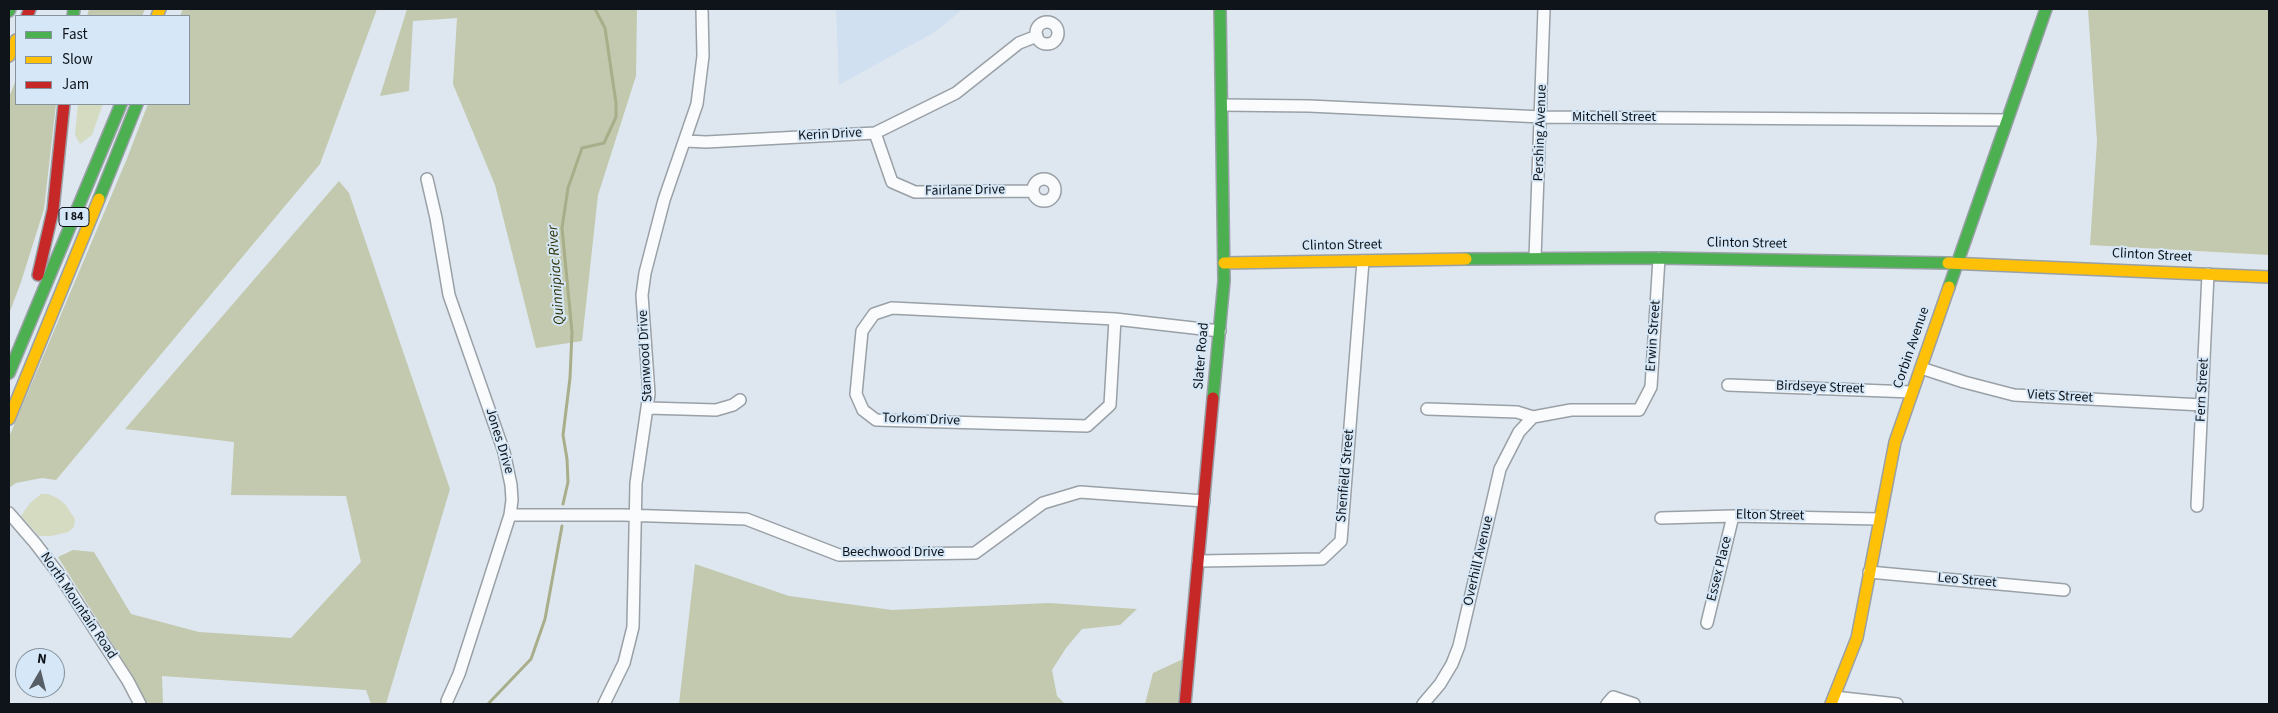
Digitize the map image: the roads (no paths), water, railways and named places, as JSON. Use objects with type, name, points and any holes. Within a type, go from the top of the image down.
[{"type":"main road","name":"Slater Road","points":[[1185,704],[1220,331],[1224,263],[1220,9]]},
{"type":"main road","name":"Corbin Avenue","points":[[1832,701],[1854,648],[1892,455],[1912,392],[2046,9]]},
{"type":"main road","points":[[9,56],[15,42]]},
{"type":"main road","points":[[26,330],[53,210],[64,105]]},
{"type":"main road","name":"I 84","points":[[9,373],[121,105]]},
{"type":"main road","points":[[9,419],[138,105]]},
{"type":"main road","name":"Clinton Street","points":[[1224,263],[1659,258],[1957,263],[2269,277]]},
{"type":"street","name":"Stanwood Drive","points":[[604,704],[624,663],[633,627],[636,483],[648,408],[649,381],[642,294],[645,273],[664,200],[686,141],[697,104],[702,71],[702,9]]},
{"type":"street","name":"Pershing Avenue","points":[[1535,258],[1542,117],[1544,9]]},
{"type":"street","name":"Kerin Drive","points":[[686,141],[706,142],[875,132],[956,93],[1019,43],[1037,36]]},
{"type":"street","name":"Mitchell Street","points":[[1222,104],[1309,106],[1542,117],[2007,120]]},
{"type":"street","name":"Fairlane Drive","points":[[875,132],[892,182],[915,192],[1033,191]]},
{"type":"street","name":"Jones Drive","points":[[426,179],[436,218],[453,310],[498,432],[509,469],[512,500],[510,515],[460,674],[447,701]]},
{"type":"street","name":"Erwin Street","points":[[1533,417],[1571,410],[1639,410],[1651,387],[1659,258]]},
{"type":"street","name":"Shenfield Street","points":[[1198,561],[1322,559],[1341,541],[1363,261]]},
{"type":"street","name":"Fern Street","points":[[2197,506],[2208,274]]},
{"type":"street","name":"Torkom Drive","points":[[1115,319],[1110,405],[1087,426],[876,420],[863,410],[856,394],[862,331],[874,314],[892,308],[1115,319],[1220,331]]},
{"type":"street","name":"Viets Street","points":[[1921,368],[2014,395],[2202,405]]},
{"type":"street","name":"Birdseye Street","points":[[1728,385],[1912,392]]},
{"type":"street","points":[[648,408],[716,410],[733,405],[740,400]]},
{"type":"street","points":[[1427,409],[1518,412],[1533,417]]},
{"type":"street","name":"Overhill Avenue","points":[[1423,704],[1440,684],[1456,652],[1500,469],[1519,432],[1533,417]]},
{"type":"street","name":"Beechwood Drive","points":[[510,515],[746,519],[839,554],[975,553],[1043,503],[1080,492],[1204,501]]},
{"type":"street","name":"North Mountain Road","points":[[9,514],[36,543],[58,573],[128,681],[140,704]]},
{"type":"street","name":"Elton Street","points":[[1661,518],[1733,516],[1879,519]]},
{"type":"street","name":"Essex Place","points":[[1706,623],[1733,516]]},
{"type":"street","name":"Leo Street","points":[[1869,572],[2064,590]]},
{"type":"street","points":[[1610,700],[1634,704]]},
{"type":"street","points":[[1832,701],[1897,704]]},
{"type":"waterway","name":"Quinnipiac River","points":[[563,504],[568,482],[563,435],[570,378],[572,332],[562,228],[568,188],[582,148],[604,143],[616,117],[616,103],[605,28],[595,9]]},
{"type":"waterway","name":"Quinnipiac River","points":[[488,704],[531,659],[545,619],[562,526]]}]
